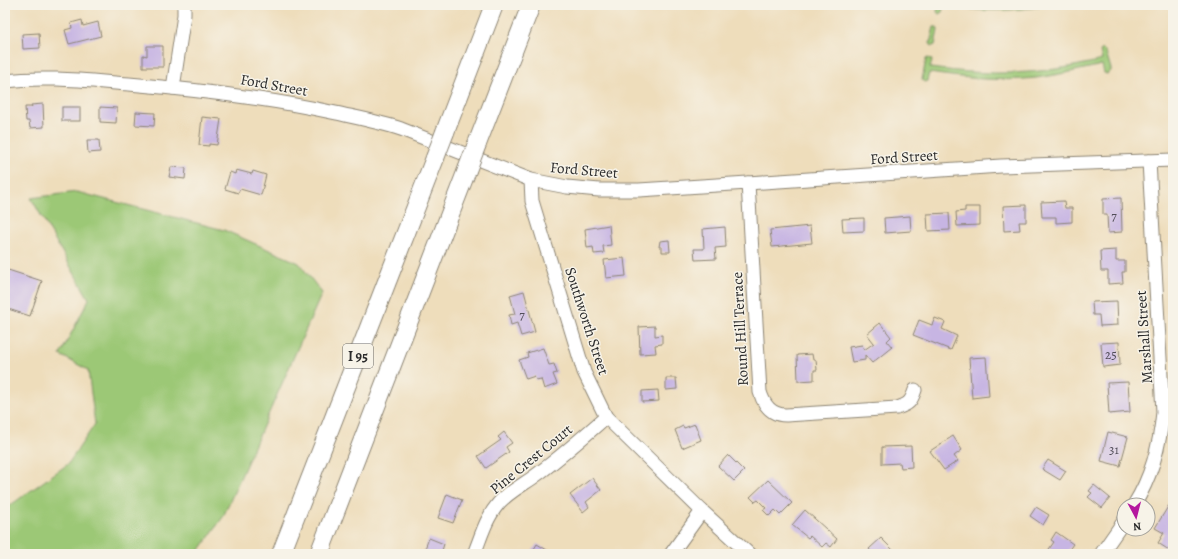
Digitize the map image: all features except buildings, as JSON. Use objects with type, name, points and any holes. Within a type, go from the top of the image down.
[{"type":"highway","name":"I 95","points":[[282,554],[494,5]]},
{"type":"highway","name":"I 95","points":[[319,554],[531,5]]},
{"type":"street","points":[[173,88],[184,15],[184,5]]},
{"type":"street","name":"Ford Street","points":[[5,81],[50,79],[173,88],[249,96],[384,124],[416,134],[532,180],[566,187],[599,190],[639,190],[1001,166],[1173,160]]},
{"type":"street","name":"Marshall Street","points":[[1139,497],[1151,473],[1158,450],[1164,412],[1149,161]]},
{"type":"street","name":"Southworth Street","points":[[532,180],[532,201],[584,372],[606,417],[702,511],[749,554]]},
{"type":"street","name":"Round Hill Terrace","points":[[748,183],[760,392],[762,400],[767,407],[774,413],[786,415],[897,408],[911,401],[915,390]]},
{"type":"street","name":"Pine Crest Court","points":[[474,554],[484,528],[498,504],[507,495],[535,476],[569,449],[606,417]]},
{"type":"street","points":[[671,554],[702,511]]},
{"type":"street","points":[[1101,554],[1116,532]]},
{"type":"green space","points":[[938,5],[944,5],[942,12],[939,14],[937,12]]},
{"type":"green space","points":[[944,5],[1051,5],[1024,9],[984,10],[957,8]]},
{"type":"green space","points":[[934,27],[937,27],[938,30],[935,45],[933,46],[930,43]]},
{"type":"green space","points":[[1103,49],[1106,52],[1111,69],[1111,71],[1107,74],[1104,73],[1102,65],[1036,78],[1009,80],[982,79],[929,73],[927,81],[924,82],[922,80],[926,59],[928,58],[932,61],[930,68],[953,71],[1016,73],[1058,69],[1102,60],[1100,51]]},
{"type":"green space","points":[[77,192],[224,230],[299,263],[322,293],[223,517],[197,554],[5,554],[5,509],[68,464],[95,424],[88,370],[60,355],[89,299],[31,198]]}]
